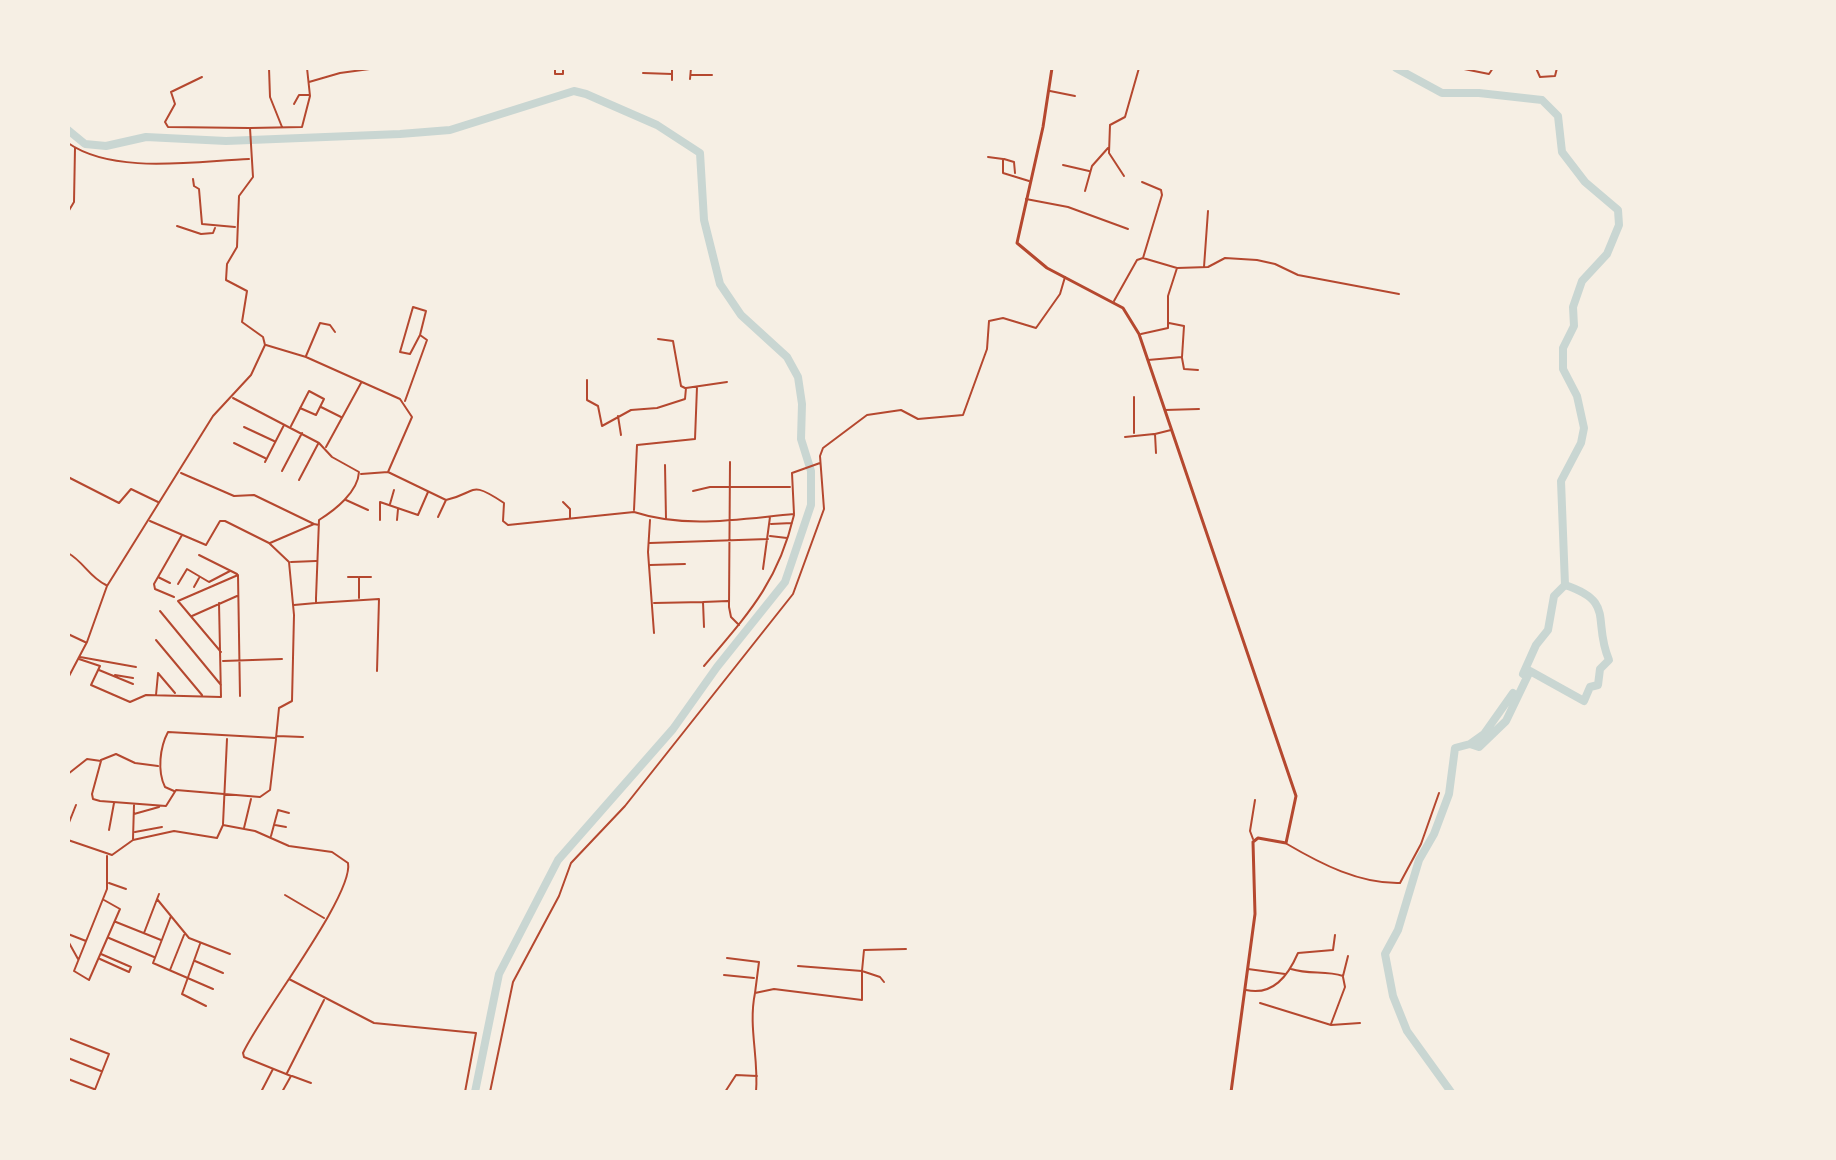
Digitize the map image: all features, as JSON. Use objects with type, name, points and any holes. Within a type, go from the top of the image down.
[{"type":"street","points":[[269,68],[270,97],[282,127]]},
{"type":"street","points":[[202,77],[171,92],[175,104],[165,122],[168,127],[302,127],[310,96],[307,68]]},
{"type":"street","points":[[309,82],[340,73],[377,68]]},
{"type":"street","points":[[555,68],[555,74],[563,74],[563,68]]},
{"type":"street","points":[[672,68],[672,80]]},
{"type":"street","points":[[691,68],[690,77],[712,75]]},
{"type":"street","points":[[1052,68],[1050,91],[1025,199],[1019,246],[1047,268],[1114,301],[1130,315],[1139,334],[1295,794],[1286,843]]},
{"type":"street","points":[[1085,191],[1091,171],[1108,148],[1110,124],[1125,117],[1139,68]]},
{"type":"street","points":[[1459,68],[1491,74],[1493,68]]},
{"type":"street","points":[[1536,68],[1540,77],[1556,75],[1557,68]]},
{"type":"street","points":[[643,73],[672,74]]},
{"type":"street","points":[[1050,91],[1075,96]]},
{"type":"street","points":[[294,104],[299,95],[310,96]]},
{"type":"street","points":[[68,678],[87,642],[107,586],[213,416],[251,375],[265,345],[263,337],[242,322],[247,291],[226,280],[227,264],[235,254],[240,191],[253,177],[250,128]]},
{"type":"street","points":[[68,143],[98,156],[142,163],[250,159]]},
{"type":"street","points":[[68,212],[74,202],[75,148]]},
{"type":"street","points":[[1108,148],[1124,176]]},
{"type":"street","points":[[988,157],[1013,161],[1015,174]]},
{"type":"street","points":[[1003,159],[1003,173],[1015,174],[1029,181]]},
{"type":"street","points":[[1063,165],[1091,171]]},
{"type":"street","points":[[193,179],[194,186],[199,189],[202,224],[212,224],[215,228],[236,227]]},
{"type":"street","points":[[1142,182],[1162,193],[1143,258]]},
{"type":"street","points":[[1025,199],[1068,207],[1128,229]]},
{"type":"street","points":[[1204,268],[1208,211]]},
{"type":"street","points":[[177,226],[206,234],[213,233],[215,228]]},
{"type":"street","points":[[1114,301],[1137,260],[1143,258],[1177,268],[1204,268],[1225,258],[1257,260],[1275,264],[1298,275],[1399,294]]},
{"type":"street","points":[[1139,334],[1166,329],[1168,296],[1177,268]]},
{"type":"street","points":[[490,1092],[513,982],[559,896],[571,863],[625,806],[793,594],[824,509],[820,463],[827,443],[867,415],[901,410],[918,419],[963,415],[987,352],[989,321],[1003,318],[1036,328],[1060,294],[1066,276]]},
{"type":"street","points":[[413,307],[427,312],[420,335],[410,354],[400,352],[413,307]]},
{"type":"street","points":[[306,357],[320,323],[330,325],[335,332]]},
{"type":"street","points":[[1168,323],[1183,325],[1182,368],[1198,370]]},
{"type":"street","points":[[404,403],[427,341],[420,335]]},
{"type":"street","points":[[658,339],[673,341],[680,383],[686,388]]},
{"type":"street","points":[[265,345],[306,357],[404,403],[411,419],[388,472]]},
{"type":"street","points":[[1148,360],[1182,357]]},
{"type":"street","points":[[587,380],[587,400],[598,406],[601,425],[606,426],[618,415],[685,399],[686,388]]},
{"type":"street","points":[[325,449],[361,381]]},
{"type":"street","points":[[686,388],[727,382]]},
{"type":"street","points":[[634,512],[637,445],[695,439],[697,386]]},
{"type":"street","points":[[290,427],[300,408],[309,391],[324,399],[316,415],[300,408]]},
{"type":"street","points":[[232,397],[319,443],[359,474],[388,472],[446,500]]},
{"type":"street","points":[[1134,397],[1134,433]]},
{"type":"street","points":[[320,407],[341,417]]},
{"type":"street","points":[[1165,410],[1199,409]]},
{"type":"street","points":[[618,415],[621,435]]},
{"type":"street","points":[[234,443],[266,460],[284,424]]},
{"type":"street","points":[[244,427],[275,442]]},
{"type":"street","points":[[1125,437],[1134,433],[1155,434],[1172,429]]},
{"type":"street","points":[[282,471],[302,433]]},
{"type":"street","points":[[1155,434],[1156,453]]},
{"type":"street","points":[[299,480],[319,443]]},
{"type":"street","points":[[730,462],[729,601],[731,617],[739,625]]},
{"type":"street","points":[[704,666],[769,586],[794,514],[792,473],[820,463]]},
{"type":"street","points":[[665,465],[666,520]]},
{"type":"street","points":[[180,473],[234,496],[254,495],[319,525]]},
{"type":"street","points":[[316,603],[320,519],[344,499],[359,474]]},
{"type":"street","points":[[68,477],[119,503],[131,489],[159,502]]},
{"type":"street","points":[[693,491],[710,487],[791,487]]},
{"type":"street","points":[[438,517],[446,500],[473,488],[502,501],[505,524],[634,512],[650,519],[729,521],[794,514]]},
{"type":"street","points":[[390,504],[394,490]]},
{"type":"street","points":[[380,520],[380,502],[418,515],[429,491]]},
{"type":"street","points":[[344,499],[368,510]]},
{"type":"street","points":[[563,502],[570,509],[570,519]]},
{"type":"street","points":[[397,520],[399,507]]},
{"type":"street","points":[[413,521],[414,513]]},
{"type":"street","points":[[763,569],[770,516]]},
{"type":"street","points":[[650,519],[648,565],[654,633]]},
{"type":"street","points":[[148,521],[207,545],[222,520],[269,543],[289,562],[293,605],[292,701],[279,708],[276,737],[270,790],[263,797],[251,798],[174,790],[162,782],[161,766],[168,732],[227,737],[276,737],[303,737]]},
{"type":"street","points":[[770,524],[792,523]]},
{"type":"street","points":[[269,543],[314,524]]},
{"type":"street","points":[[174,597],[155,589],[157,576],[182,534]]},
{"type":"street","points":[[650,543],[787,538]]},
{"type":"street","points":[[68,553],[77,558],[91,578],[107,586]]},
{"type":"street","points":[[199,555],[238,575]]},
{"type":"street","points":[[289,562],[316,561]]},
{"type":"street","points":[[648,565],[685,564]]},
{"type":"street","points":[[178,584],[187,569],[209,582],[230,571]]},
{"type":"street","points":[[238,575],[240,696]]},
{"type":"street","points":[[221,653],[178,601],[238,575]]},
{"type":"street","points":[[157,576],[170,583]]},
{"type":"street","points":[[194,587],[199,577]]},
{"type":"street","points":[[348,577],[371,577]]},
{"type":"street","points":[[359,577],[359,600]]},
{"type":"street","points":[[191,617],[239,595]]},
{"type":"street","points":[[293,605],[380,600],[377,671]]},
{"type":"street","points":[[653,603],[729,601]]},
{"type":"street","points":[[703,602],[704,627]]},
{"type":"street","points":[[78,658],[100,666],[91,685],[130,702],[137,696],[176,694],[221,697],[219,603]]},
{"type":"street","points":[[160,611],[221,685]]},
{"type":"street","points":[[68,634],[87,642]]},
{"type":"street","points":[[156,640],[203,696]]},
{"type":"street","points":[[78,658],[136,667]]},
{"type":"street","points":[[221,661],[282,659]]},
{"type":"street","points":[[98,670],[133,684]]},
{"type":"street","points":[[156,695],[158,673],[176,694]]},
{"type":"street","points":[[110,674],[133,678]]},
{"type":"street","points":[[68,840],[107,854],[117,853],[133,840],[174,831],[217,838],[223,825],[227,737]]},
{"type":"street","points":[[161,766],[135,763],[116,754],[105,756],[100,761],[92,797],[162,806]]},
{"type":"street","points":[[68,774],[87,759],[100,761]]},
{"type":"street","points":[[133,814],[168,805],[174,790]]},
{"type":"street","points":[[1253,840],[1258,838],[1286,843],[1324,864],[1365,879],[1400,883],[1421,844],[1439,793]]},
{"type":"street","points":[[244,829],[251,798]]},
{"type":"street","points":[[1231,1092],[1256,907],[1250,831],[1255,800]]},
{"type":"street","points":[[109,830],[114,802]]},
{"type":"street","points":[[133,840],[134,804]]},
{"type":"street","points":[[68,825],[76,805]]},
{"type":"street","points":[[271,838],[278,810],[289,813]]},
{"type":"street","points":[[274,824],[286,827]]},
{"type":"street","points":[[223,825],[244,829],[289,846],[332,852],[348,863],[347,878],[325,919],[256,1026],[243,1054],[311,1083]]},
{"type":"street","points":[[133,832],[162,827]]},
{"type":"street","points":[[104,900],[119,907],[89,980],[74,972],[104,900],[108,883],[107,854]]},
{"type":"street","points":[[108,883],[126,889]]},
{"type":"street","points":[[285,895],[325,919]]},
{"type":"street","points":[[144,933],[158,896],[185,934],[230,954]]},
{"type":"street","points":[[171,916],[153,964],[213,989]]},
{"type":"street","points":[[115,921],[161,940]]},
{"type":"street","points":[[68,934],[86,941]]},
{"type":"street","points":[[169,970],[185,934]]},
{"type":"street","points":[[1244,989],[1265,991],[1272,988],[1290,969],[1298,953],[1333,950],[1335,935]]},
{"type":"street","points":[[108,938],[154,957]]},
{"type":"street","points":[[68,941],[78,960]]},
{"type":"street","points":[[200,943],[182,995],[206,1006]]},
{"type":"street","points":[[755,993],[774,989],[862,1000],[865,949],[906,949]]},
{"type":"street","points":[[99,959],[129,972],[131,967],[101,954]]},
{"type":"street","points":[[1331,1025],[1345,987],[1343,976],[1348,956]]},
{"type":"street","points":[[727,958],[759,962],[752,1031],[758,1077],[756,1092]]},
{"type":"street","points":[[194,960],[223,973]]},
{"type":"street","points":[[798,966],[862,971],[880,977],[884,982]]},
{"type":"street","points":[[1247,969],[1286,974]]},
{"type":"street","points":[[1290,969],[1311,974],[1327,971],[1343,976]]},
{"type":"street","points":[[724,975],[757,978]]},
{"type":"street","points":[[288,979],[374,1023],[476,1033],[465,1092]]},
{"type":"street","points":[[287,1074],[325,1000]]},
{"type":"street","points":[[1260,1003],[1331,1025],[1360,1023]]},
{"type":"street","points":[[68,1038],[109,1054],[95,1091],[68,1079]]},
{"type":"street","points":[[68,1058],[103,1071]]},
{"type":"street","points":[[261,1092],[273,1068]]},
{"type":"street","points":[[725,1092],[736,1075],[758,1077]]},
{"type":"street","points":[[282,1092],[291,1076]]},
{"type":"waterway","points":[[1396,68],[1442,93],[1479,93],[1542,100],[1558,116],[1562,152],[1585,182],[1618,210],[1619,225],[1607,254],[1582,281],[1573,307],[1574,326],[1563,348],[1563,369],[1577,396],[1584,428],[1581,443],[1561,481],[1565,585],[1581,591],[1597,606],[1609,660],[1600,669],[1598,685],[1590,687],[1584,701],[1530,671],[1506,721],[1479,747],[1470,744],[1455,748],[1449,794],[1434,834],[1419,860],[1398,930],[1385,954],[1393,996],[1407,1031],[1451,1092]]},
{"type":"waterway","points":[[68,130],[85,144],[106,146],[146,137],[226,141],[400,134],[450,130],[574,91],[586,94],[657,125],[700,153],[704,220],[720,284],[741,315],[787,357],[798,377],[802,404],[801,439],[811,471],[811,505],[785,582],[717,667],[673,729],[558,860],[499,974],[475,1092]]},
{"type":"waterway","points":[[1523,674],[1536,645],[1548,630],[1554,596],[1565,585]]},
{"type":"waterway","points":[[1470,744],[1484,734],[1513,693]]}]
